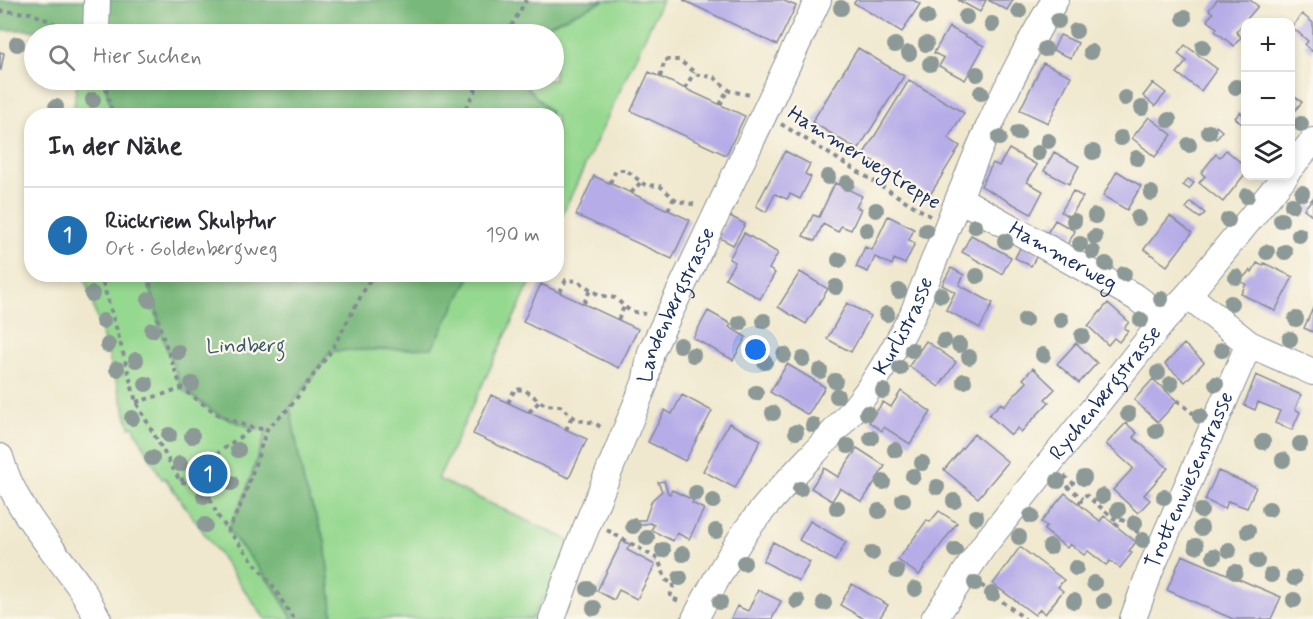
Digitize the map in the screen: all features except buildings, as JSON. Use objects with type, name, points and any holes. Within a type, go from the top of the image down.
[{"type":"street","points":[[96,24],[97,0]]},
{"type":"street","name":"Landenbergstrasse","points":[[552,619],[589,519],[645,383],[651,352],[818,0]]},
{"type":"street","name":"Kurlistrasse","points":[[686,613],[714,583],[748,528],[777,492],[860,402],[877,377],[912,316],[1001,101],[1055,0]]},
{"type":"street","points":[[1295,162],[1313,141]]},
{"type":"street","name":"Rychenbergstrasse","points":[[934,619],[984,545],[1166,319],[1282,180]]},
{"type":"street","name":"Hammerweg","points":[[960,199],[1137,298],[1166,319]]},
{"type":"street","points":[[1188,295],[1249,344],[1313,372]]},
{"type":"street","name":"Trottenwiesenstrasse","points":[[1133,619],[1150,571],[1249,344]]},
{"type":"street","points":[[0,457],[4,472],[21,508],[81,589],[98,619]]},
{"type":"path","points":[[513,24],[526,0]]},
{"type":"path","points":[[0,11],[31,13],[57,24]]},
{"type":"path","name":"Hammerwegtreppe","points":[[660,77],[665,60],[679,60],[698,75],[714,77],[728,89],[749,94],[767,110],[948,227]]},
{"type":"path","points":[[684,89],[694,72]]},
{"type":"path","points":[[720,105],[728,89]]},
{"type":"path","points":[[106,90],[111,108]]},
{"type":"path","points":[[465,108],[475,90]]},
{"type":"path","points":[[610,183],[616,170],[626,170],[645,185],[660,186],[677,201],[696,204],[716,216]]},
{"type":"path","points":[[632,193],[641,182]]},
{"type":"path","points":[[668,210],[674,198]]},
{"type":"path","points":[[560,292],[566,280],[578,281],[599,295],[615,298],[630,311],[647,315],[664,324]]},
{"type":"path","points":[[102,282],[136,402],[180,481],[207,491],[228,530],[273,586],[293,619]]},
{"type":"path","points":[[149,282],[162,335],[182,389],[219,415],[252,428],[267,429]]},
{"type":"path","points":[[228,530],[243,500],[267,429],[290,407],[331,351],[369,282]]},
{"type":"path","points":[[584,303],[590,290]]},
{"type":"path","points":[[618,320],[624,306]]},
{"type":"path","points":[[136,402],[182,389]]},
{"type":"path","points":[[508,403],[515,389],[525,390],[545,405],[560,406],[577,420],[595,423],[621,440]]},
{"type":"path","points":[[1177,400],[1203,423]]},
{"type":"path","points":[[529,412],[540,401]]},
{"type":"path","points":[[566,430],[572,416]]},
{"type":"path","points":[[180,481],[252,428]]},
{"type":"path","points":[[1067,486],[1083,499]]},
{"type":"path","points":[[1079,503],[1086,495],[1117,524],[1121,519],[1151,543]]},
{"type":"path","points":[[589,519],[658,560],[666,580],[674,584],[670,597],[679,601],[686,613]]},
{"type":"path","points":[[965,572],[1025,619]]},
{"type":"green space","points":[[0,0],[605,0],[551,24],[24,24],[24,30],[0,30]]},
{"type":"green space","points":[[605,0],[662,0],[564,211],[564,108],[547,108],[530,90],[564,90],[564,24],[551,24]]},
{"type":"green space","points":[[76,90],[107,90],[111,108],[74,108]]},
{"type":"green space","points":[[107,90],[529,90],[546,108],[111,108]]},
{"type":"green space","points":[[86,282],[149,282],[162,335],[182,389],[219,415],[252,428],[267,429],[243,500],[228,530],[273,586],[293,619],[265,619],[165,478],[162,479],[133,426],[130,427]]},
{"type":"green space","name":"Lindberg","points":[[149,282],[467,282],[432,348],[331,351],[290,407],[304,484],[325,541],[333,619],[293,619],[273,586],[228,530],[243,500],[267,430],[252,428],[219,415],[182,389],[162,335]]},
{"type":"green space","points":[[467,282],[531,282],[438,479],[579,545],[559,598],[543,597],[532,619],[333,619],[325,541],[304,484],[290,407],[331,351],[432,348]]},
{"type":"place","name":"Rückriem Skulptur","points":[[208,474]]}]
